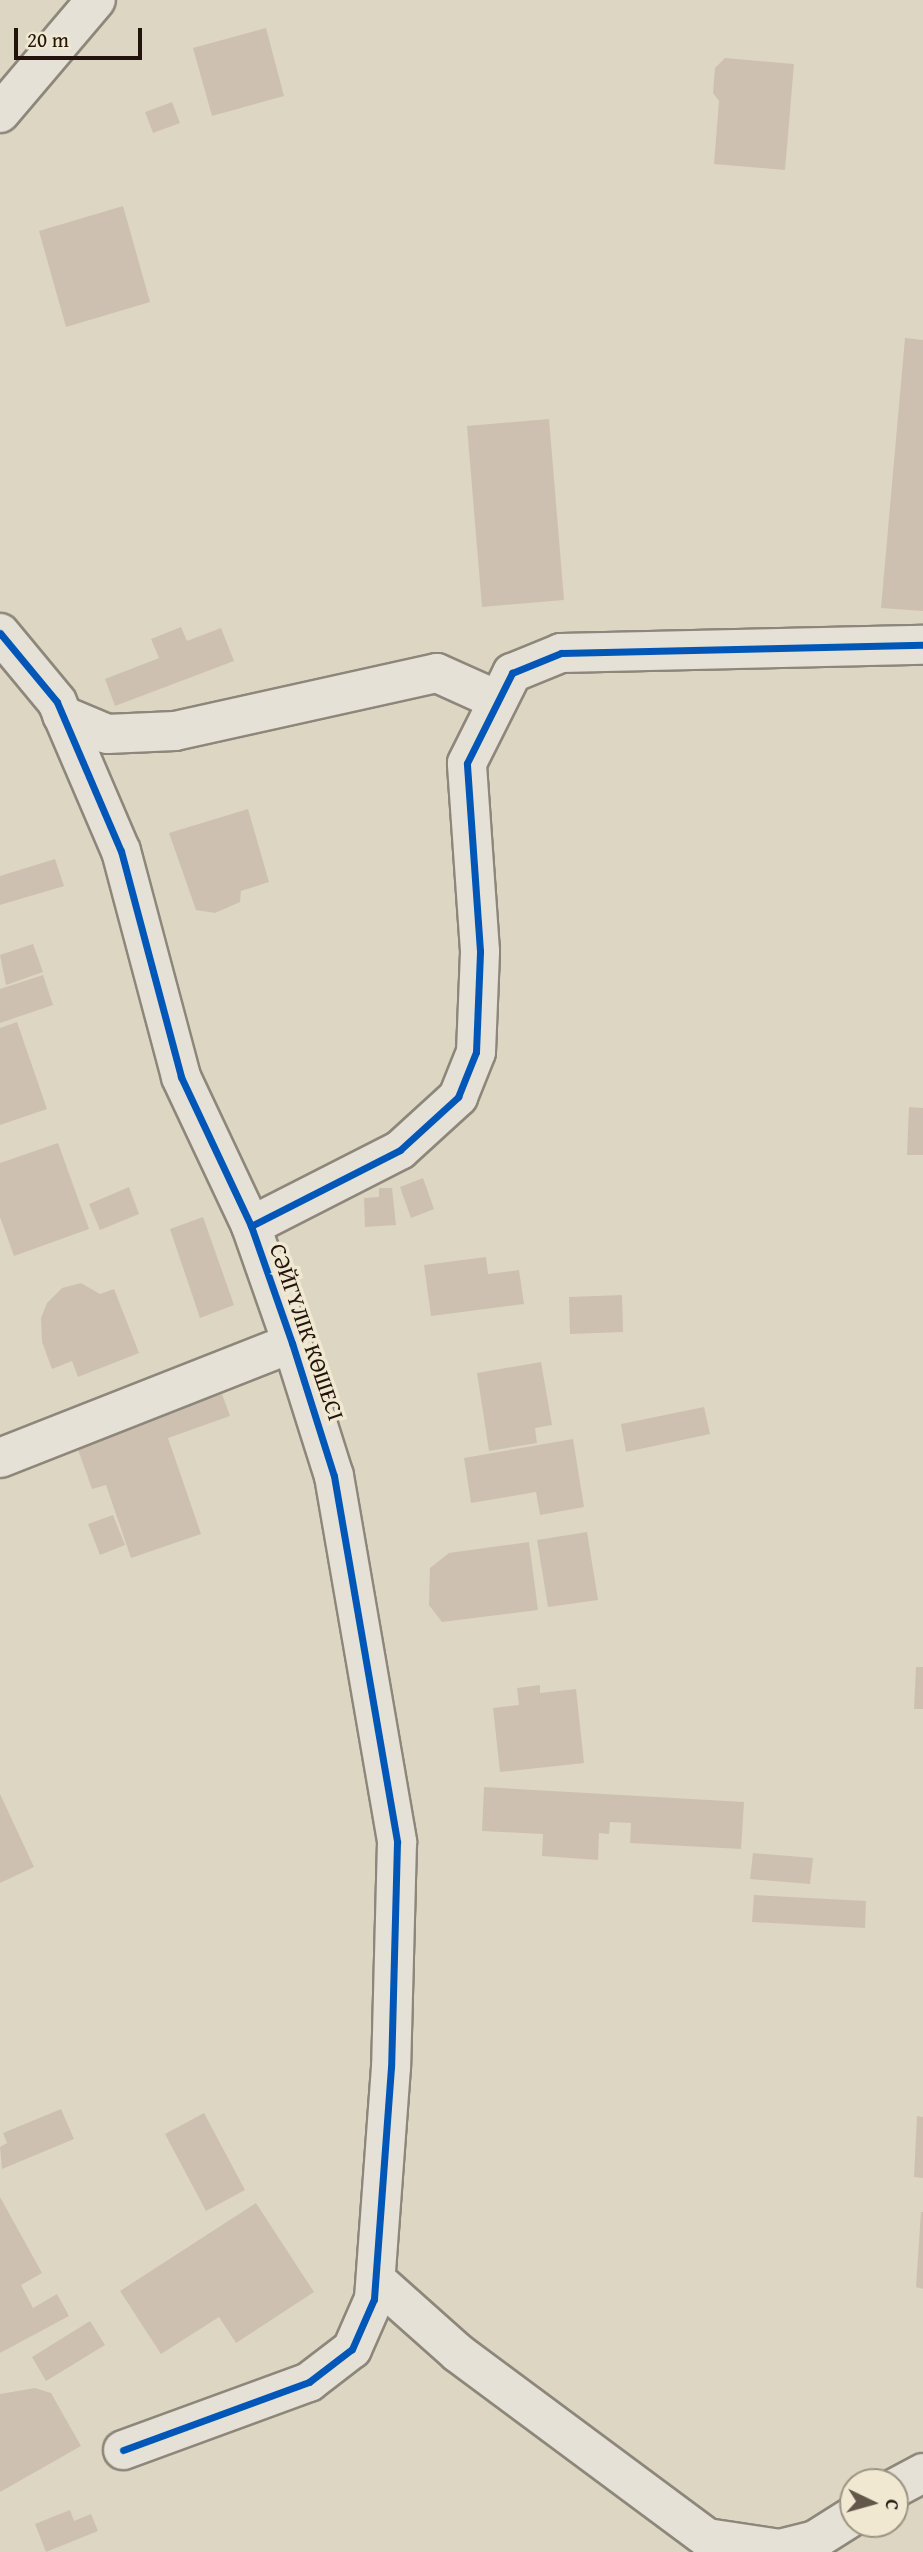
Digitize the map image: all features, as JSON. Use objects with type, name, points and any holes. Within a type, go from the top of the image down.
[{"type":"street","points":[[0,113],[96,0]]},
{"type":"street","name":"СӘЙГҮЛІК КӨШЕСІ","points":[[0,633],[62,715],[121,851],[181,1077],[251,1226],[292,1343],[334,1476],[397,1842],[391,2067],[376,2280],[374,2299],[352,2349],[309,2382],[123,2450]]},
{"type":"street","points":[[251,1226],[400,1150],[457,1097],[476,1052],[479,976],[467,763],[512,673],[561,653],[923,645]]},
{"type":"street","points":[[62,715],[107,734],[175,731],[437,673],[497,700]]},
{"type":"street","points":[[0,1458],[292,1343]]},
{"type":"street","points":[[376,2280],[458,2353],[707,2538],[780,2549],[812,2546],[839,2526]]},
{"type":"building","points":[[266,28],[284,96],[212,116],[193,48]]},
{"type":"building","points":[[725,58],[794,64],[785,170],[714,164],[719,101],[713,93],[715,68]]},
{"type":"building","points":[[172,102],[180,123],[153,133],[145,112]]},
{"type":"building","points":[[123,206],[150,302],[66,327],[39,231]]},
{"type":"building","points":[[905,338],[923,340],[923,611],[881,608]]},
{"type":"building","points":[[549,419],[564,600],[482,607],[467,426]]},
{"type":"building","points":[[181,627],[187,641],[221,628],[234,661],[115,706],[105,679],[159,658],[151,639]]},
{"type":"building","points":[[248,809],[269,882],[241,891],[240,902],[215,913],[196,910],[169,833]]},
{"type":"building","points":[[55,859],[64,886],[0,905],[0,876]]},
{"type":"building","points":[[33,944],[43,972],[6,985],[0,955]]},
{"type":"building","points":[[43,975],[53,1005],[0,1023],[0,989]]},
{"type":"building","points":[[17,1022],[47,1109],[0,1125],[0,1028]]},
{"type":"building","points":[[909,1107],[923,1108],[923,1155],[907,1155]]},
{"type":"building","points":[[58,1143],[89,1229],[14,1256],[0,1217],[0,1163]]},
{"type":"building","points":[[423,1178],[434,1209],[411,1218],[400,1187]]},
{"type":"building","points":[[129,1187],[139,1214],[100,1230],[89,1204]]},
{"type":"building","points":[[379,1188],[392,1188],[396,1225],[365,1227],[364,1198],[379,1197]]},
{"type":"building","points":[[203,1217],[234,1305],[200,1318],[170,1229]]},
{"type":"building","points":[[486,1257],[488,1274],[519,1270],[524,1304],[431,1316],[424,1265]]},
{"type":"building","points":[[81,1283],[100,1294],[114,1289],[139,1353],[78,1377],[72,1361],[52,1369],[42,1342],[41,1318],[47,1303],[62,1288]]},
{"type":"building","points":[[622,1295],[623,1332],[570,1334],[569,1297]]},
{"type":"building","points":[[541,1362],[552,1425],[535,1428],[537,1443],[489,1451],[477,1373]]},
{"type":"building","points":[[222,1394],[230,1416],[168,1438],[201,1534],[131,1558],[106,1485],[92,1489],[76,1444]]},
{"type":"building","points":[[704,1407],[710,1434],[626,1452],[621,1424]]},
{"type":"building","points":[[573,1439],[584,1507],[540,1515],[536,1492],[471,1503],[464,1458]]},
{"type":"building","points":[[113,1515],[125,1545],[100,1555],[88,1524]]},
{"type":"building","points":[[587,1532],[598,1600],[548,1607],[537,1540]]},
{"type":"building","points":[[529,1542],[538,1610],[442,1622],[429,1605],[430,1568],[449,1553]]},
{"type":"building","points":[[916,1667],[923,1667],[923,1709],[914,1709]]},
{"type":"building","points":[[540,1685],[540,1693],[576,1689],[584,1763],[500,1772],[493,1708],[519,1705],[517,1688]]},
{"type":"building","points":[[484,1787],[744,1802],[741,1849],[630,1843],[631,1823],[610,1822],[609,1834],[599,1833],[598,1860],[542,1856],[543,1834],[482,1831]]},
{"type":"building","points":[[0,1794],[34,1867],[0,1883]]},
{"type":"building","points":[[753,1853],[813,1858],[810,1884],[750,1879]]},
{"type":"building","points":[[754,1895],[866,1901],[865,1928],[752,1922]]},
{"type":"building","points":[[61,2109],[74,2139],[2,2169],[0,2147],[7,2143],[3,2133]]},
{"type":"building","points":[[204,2113],[245,2190],[206,2211],[165,2134]]},
{"type":"building","points":[[917,2116],[923,2117],[923,2178],[914,2177]]},
{"type":"building","points":[[0,2197],[42,2273],[21,2285],[33,2308],[57,2294],[69,2316],[0,2353]]},
{"type":"building","points":[[256,2203],[314,2292],[236,2343],[219,2317],[161,2354],[120,2291]]},
{"type":"building","points":[[923,2212],[923,2289],[916,2287]]},
{"type":"building","points":[[90,2321],[105,2345],[46,2381],[32,2357]]},
{"type":"building","points":[[35,2388],[51,2393],[81,2446],[0,2492],[0,2394]]},
{"type":"building","points":[[70,2510],[74,2521],[91,2514],[98,2531],[46,2552],[35,2524]]},
{"type":"cycle path","points":[[0,633],[57,702],[121,851],[181,1077],[251,1226],[292,1343],[334,1476],[397,1842],[391,2067],[374,2299],[352,2349],[309,2382],[123,2450]]},
{"type":"cycle path","points":[[251,1226],[400,1150],[458,1097],[476,1052],[480,951],[467,763],[512,673],[561,653],[923,645]]}]
